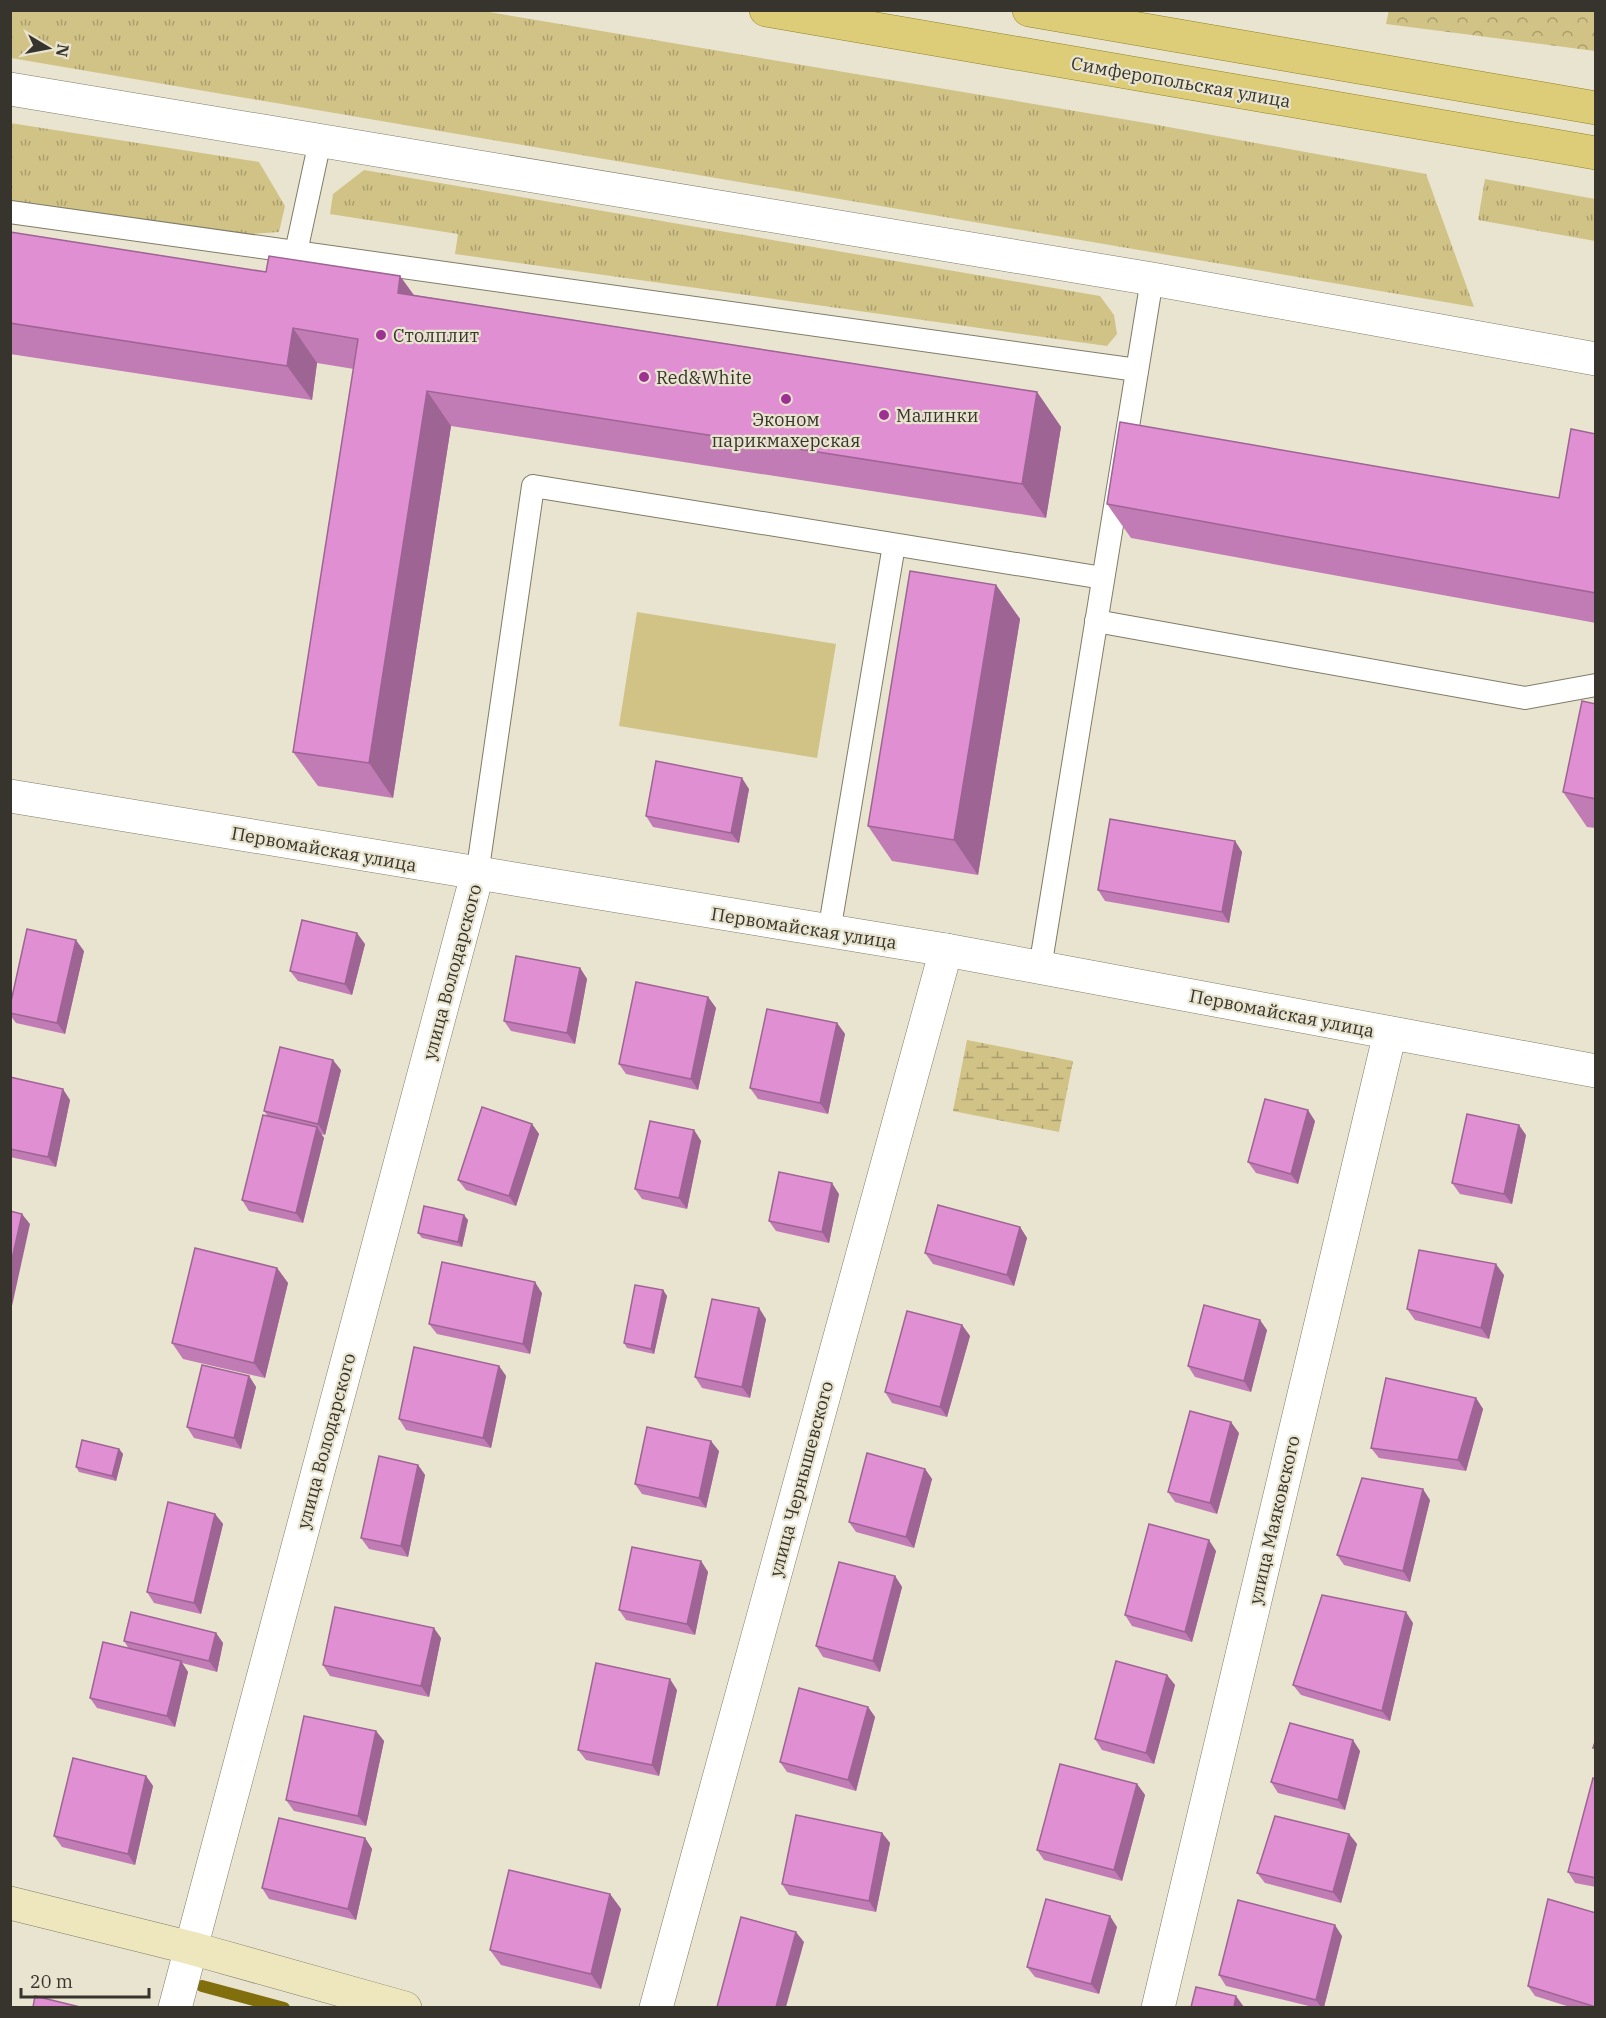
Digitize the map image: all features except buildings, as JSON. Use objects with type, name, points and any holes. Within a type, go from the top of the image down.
[{"type":"main road","name":"Симферопольская улица","points":[[766,10],[1596,153]]},
{"type":"main road","points":[[1029,10],[1596,108]]},
{"type":"main road","points":[[10,1903],[191,1948],[405,2007]]},
{"type":"street","points":[[10,89],[1152,279],[1596,359]]},
{"type":"street","name":"Первомайская улица","points":[[10,796],[477,875],[946,950],[1596,1071]]},
{"type":"street","name":"улица Володарского","points":[[174,2007],[477,875]]},
{"type":"street","name":"улица Чернышевского","points":[[656,2007],[946,950]]},
{"type":"street","name":"улица Маяковского","points":[[1158,2007],[1390,1034]]},
{"type":"lane","points":[[296,252],[320,141]]},
{"type":"lane","points":[[10,212],[1137,370]]},
{"type":"lane","points":[[1040,968],[1152,279]]},
{"type":"lane","points":[[477,875],[533,486],[1103,578]]},
{"type":"lane","points":[[829,932],[894,545]]},
{"type":"lane","points":[[1096,621],[1525,698],[1596,685]]},
{"type":"green space","points":[[1389,10],[1595,11],[1595,51],[1386,24]]},
{"type":"green space","points":[[10,11],[483,11],[1152,124],[1426,174],[1474,307],[11,58]]},
{"type":"green space","points":[[10,123],[259,162],[285,206],[279,232],[251,234],[11,201]]},
{"type":"green space","points":[[364,170],[1100,296],[1114,315],[1117,334],[1107,346],[455,254],[458,234],[330,214],[333,194]]},
{"type":"green space","points":[[1485,179],[1595,199],[1595,241],[1478,220]]},
{"type":"green space","points":[[637,612],[836,644],[817,758],[619,726]]},
{"type":"green space","points":[[967,1040],[1073,1061],[1059,1132],[953,1111]]},
{"type":"waterway","points":[[202,1986],[284,2008]]},
{"type":"place","name":"Столплит","points":[[381,335]]},
{"type":"place","name":"Red&White","points":[[644,377]]},
{"type":"place","name":"Эконом парикмахерская","points":[[786,399]]},
{"type":"place","name":"Малинки","points":[[884,415]]}]
